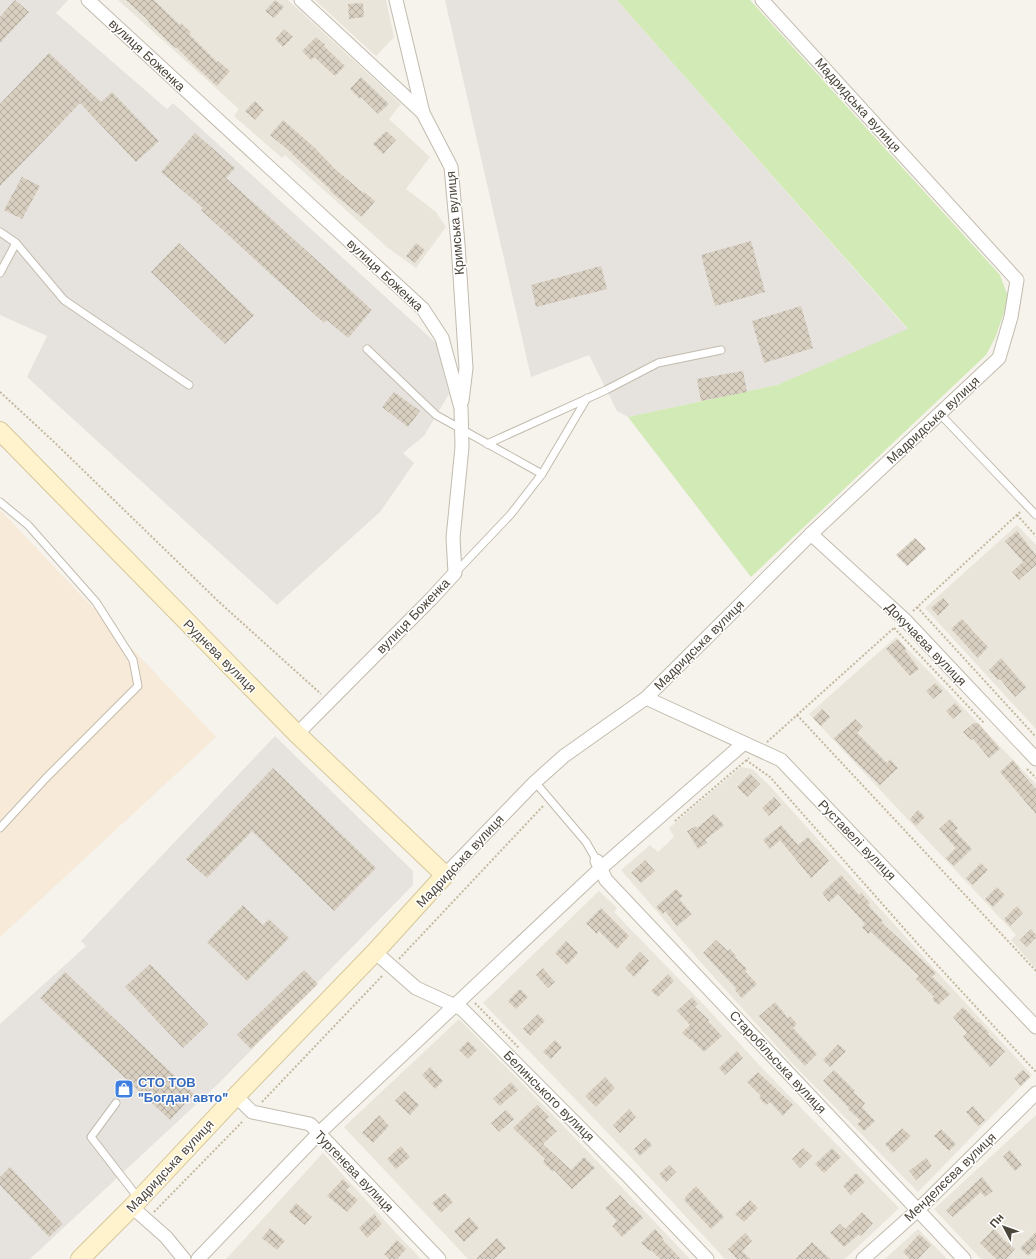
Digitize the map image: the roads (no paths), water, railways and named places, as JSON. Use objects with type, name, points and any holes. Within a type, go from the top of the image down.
[{"type":"street","name":"вулиця Боженка","points":[[88,0],[423,309],[442,338],[461,408],[462,447],[453,538],[455,572],[432,598],[297,734]]},
{"type":"street","points":[[301,0],[423,113]]},
{"type":"street","name":"Кримська вулиця","points":[[396,0],[423,113],[451,166],[458,244],[466,368],[461,408]]},
{"type":"street","name":"Мадридська вулиця","points":[[80,1259],[136,1203],[236,1096],[375,952],[445,875],[535,782],[564,756],[646,698],[811,534],[999,358],[1011,317],[1017,280],[762,0]]},
{"type":"street","name":"Руднєва вулиця","points":[[0,431],[297,734],[445,875]]},
{"type":"street","name":"Докучаєва вулиця","points":[[811,534],[904,619],[1031,763]]},
{"type":"street","name":"Руставелі вулиця","points":[[646,698],[780,760],[1036,1027]]},
{"type":"street","points":[[198,1259],[318,1133],[455,1006],[599,864],[744,743]]},
{"type":"street","name":"Старобільська вулиця","points":[[599,864],[606,880],[964,1259]]},
{"type":"street","name":"Белинського вулиця","points":[[375,952],[416,988],[462,1009],[628,1176],[706,1259]]},
{"type":"street","name":"Менделєєва вулиця","points":[[863,1259],[918,1210],[1036,1093]]},
{"type":"street","name":"Тургенєва вулиця","points":[[236,1096],[252,1112],[310,1124],[439,1259]]},
{"type":"street","points":[[136,1203],[146,1220],[166,1237],[184,1259]]},
{"type":"lane","points":[[0,232],[16,243],[64,300],[189,385]]},
{"type":"lane","points":[[0,273],[16,243]]},
{"type":"lane","points":[[367,349],[436,415],[542,474]]},
{"type":"lane","points":[[487,444],[587,398],[658,363],[721,350]]},
{"type":"lane","points":[[455,572],[511,514],[542,474],[587,398]]},
{"type":"lane","points":[[940,414],[1036,515]]},
{"type":"lane","points":[[0,502],[28,526],[96,602],[133,660],[138,686],[46,778],[0,828]]},
{"type":"lane","points":[[535,782],[586,842],[599,864]]},
{"type":"lane","points":[[116,1103],[91,1137],[136,1203]]},
{"type":"place","name":"СТО ТОВ \"Богдан авто\"","points":[[124,1089]]}]
